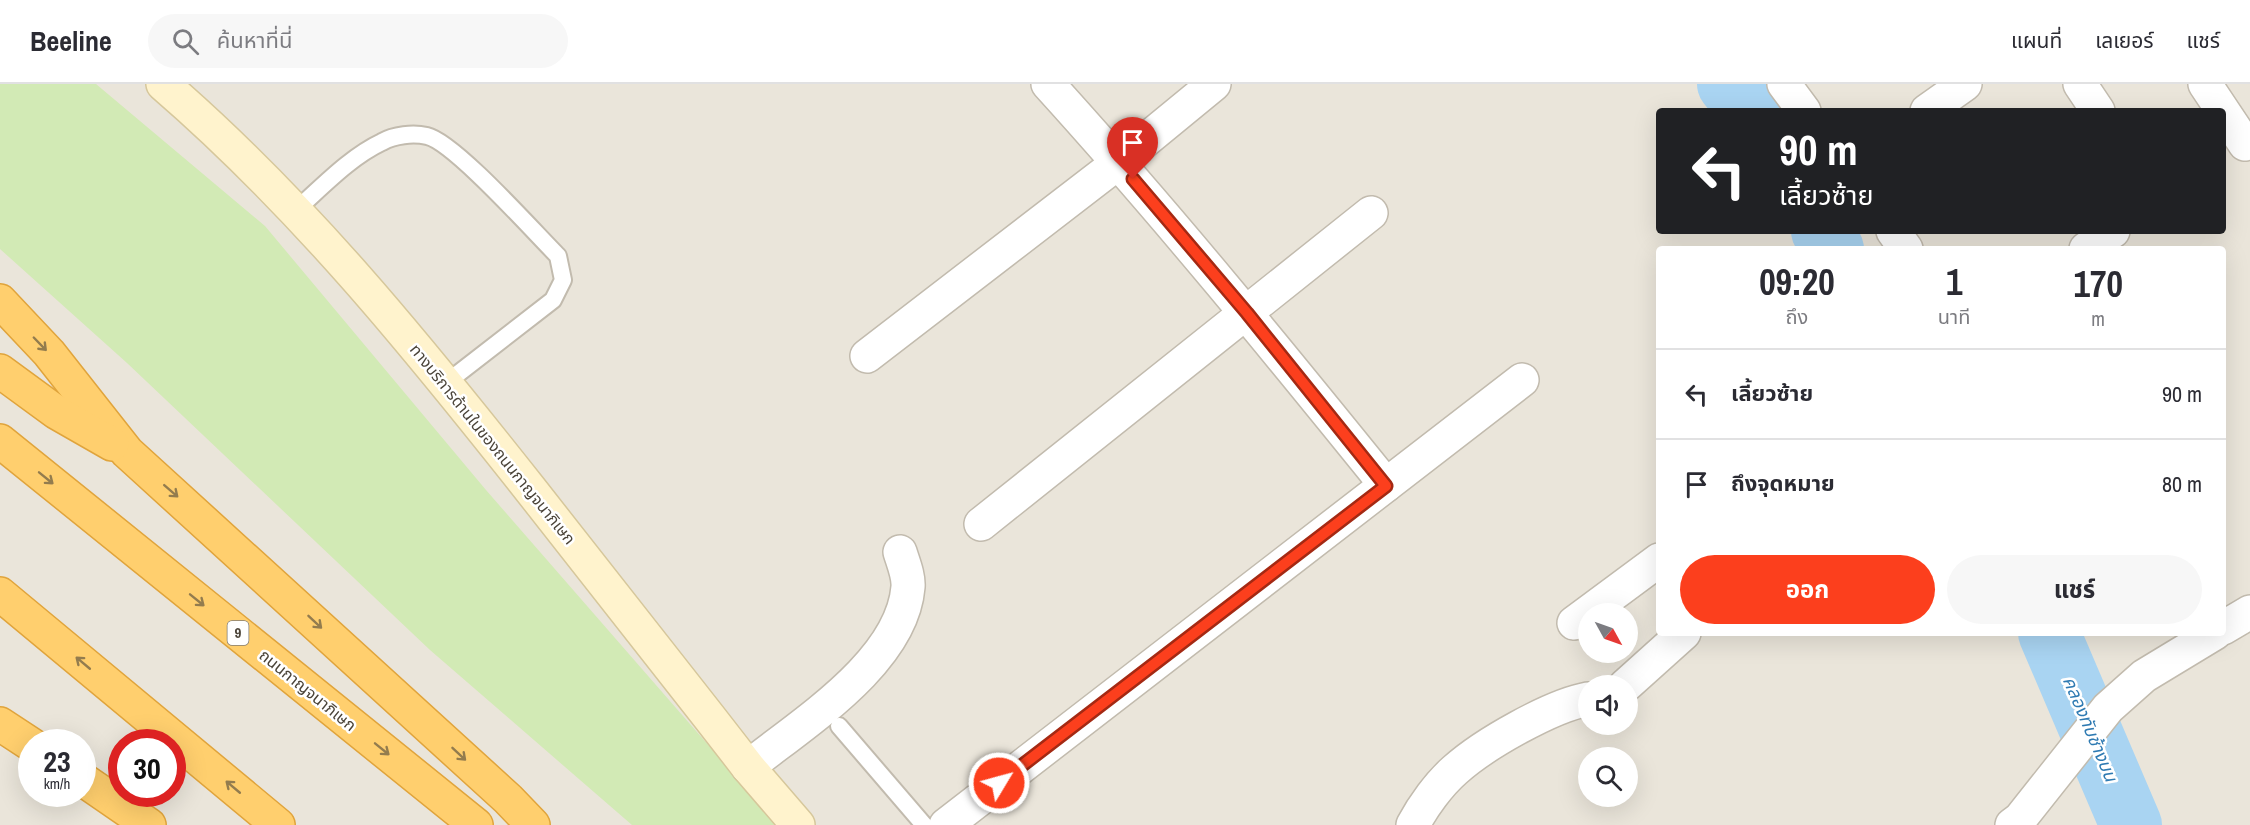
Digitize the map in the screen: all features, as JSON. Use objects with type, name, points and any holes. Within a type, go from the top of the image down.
[{"type":"highway","points":[[0,301],[49,353],[127,452],[422,720],[533,825]]},
{"type":"highway","points":[[0,371],[56,412],[127,452]]},
{"type":"highway","name":"ถนนกาญจนาภิเษก","points":[[0,441],[476,825]]},
{"type":"highway","points":[[0,594],[278,825]]},
{"type":"highway","points":[[0,724],[18,736]]},
{"type":"highway","points":[[96,789],[149,825]]},
{"type":"main road","name":"ทางบริการด้านในของถนนกาญจนาภิเษก","points":[[162,84],[296,210],[355,275],[446,383],[748,767],[798,825]]},
{"type":"street","points":[[1048,84],[1119,162],[1247,313],[1386,486]]},
{"type":"street","points":[[867,356],[1119,162],[1214,84]]},
{"type":"street","points":[[1784,84],[1802,108]]},
{"type":"street","points":[[1931,108],[1965,84]]},
{"type":"street","points":[[2080,84],[2096,108]]},
{"type":"street","points":[[2205,84],[2218,108]]},
{"type":"street","points":[[2226,124],[2239,148]]},
{"type":"street","points":[[981,524],[1371,213]]},
{"type":"street","points":[[2090,246],[2108,234]]},
{"type":"street","points":[[946,825],[1522,380]]},
{"type":"street","points":[[748,767],[861,676],[889,643],[900,622],[908,586],[900,552]]},
{"type":"street","points":[[1574,623],[1656,562]]},
{"type":"street","points":[[2226,626],[2250,612]]},
{"type":"street","points":[[1637,675],[1681,636]]},
{"type":"street","points":[[2016,822],[2108,708],[2144,676],[2210,636]]},
{"type":"street","points":[[1413,825],[1454,770],[1568,703],[1578,701]]},
{"type":"lane","points":[[296,210],[357,158],[383,141],[407,135],[428,136],[454,151],[558,256],[563,280],[553,300],[446,383]]},
{"type":"lane","points":[[839,726],[924,825]]},
{"type":"shaded area","points":[[0,84],[2250,84],[2250,825],[0,825]]},
{"type":"green space","points":[[0,84],[96,84],[265,226],[486,490],[778,825],[632,825],[430,650],[127,363],[0,249]]},
{"type":"waterway","name":"คลองทับช้างบน","points":[[1728,84],[1747,108]]},
{"type":"waterway","name":"คลองทับช้างบน","points":[[1824,234],[1831,246]]},
{"type":"waterway","name":"คลองทับช้างบน","points":[[2050,636],[2131,825]]},
{"type":"route","points":[[999,783],[1386,486],[1247,313],[1133,179]]}]
